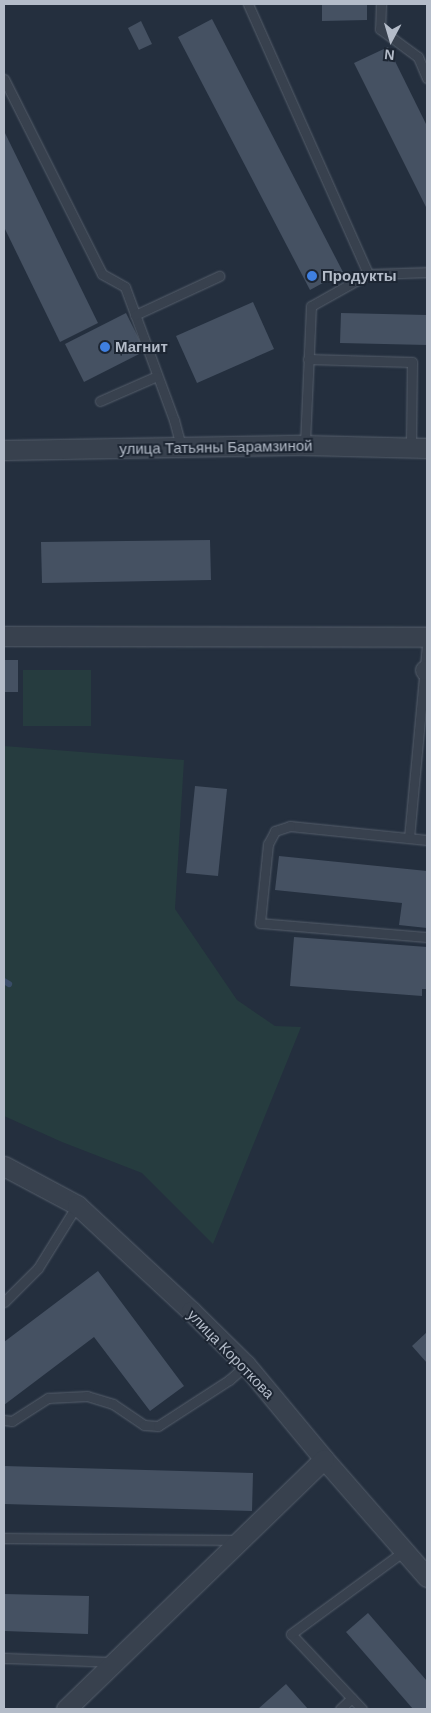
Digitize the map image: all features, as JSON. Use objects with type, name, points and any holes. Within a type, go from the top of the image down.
[{"type":"street","name":"улица Татьяны Барамзиной","points":[[4,450],[305,445],[419,448]]},
{"type":"street","points":[[4,636],[427,637]]},
{"type":"street","name":"улица Короткова","points":[[4,1166],[77,1205],[246,1365],[427,1578]]},
{"type":"street","points":[[66,1709],[324,1459]]},
{"type":"lane","points":[[248,4],[368,274]]},
{"type":"lane","points":[[380,4],[380,29],[423,57],[427,78]]},
{"type":"lane","points":[[4,79],[102,274],[124,287],[181,447]]},
{"type":"lane","points":[[305,445],[311,306],[368,274],[427,272]]},
{"type":"lane","points":[[135,315],[219,276]]},
{"type":"lane","points":[[308,358],[412,362],[419,448]]},
{"type":"lane","points":[[100,402],[157,376]]},
{"type":"lane","points":[[409,838],[427,645]]},
{"type":"lane","points":[[427,840],[290,826],[275,832],[268,844],[260,923],[427,937]]},
{"type":"lane","points":[[4,1302],[38,1268],[77,1205]]},
{"type":"lane","points":[[4,1420],[12,1421],[48,1398],[87,1396],[113,1404],[144,1425],[158,1426],[229,1380],[246,1365]]},
{"type":"lane","points":[[4,1538],[242,1540]]},
{"type":"lane","points":[[362,1709],[291,1634],[404,1550]]},
{"type":"lane","points":[[4,1658],[114,1662]]},
{"type":"lane","points":[[340,1709],[352,1698]]},
{"type":"green space","points":[[23,670],[91,670],[91,726],[23,726]]},
{"type":"green space","points":[[4,746],[184,760],[175,909],[237,1000],[275,1026],[301,1027],[213,1244],[142,1173],[62,1142],[4,1116]]},
{"type":"building","points":[[322,4],[367,4],[367,20],[322,21]]},
{"type":"building","points":[[212,19],[343,272],[310,290],[178,37]]},
{"type":"building","points":[[141,21],[152,44],[139,50],[128,28]]},
{"type":"building","points":[[388,47],[427,126],[427,209],[354,63]]},
{"type":"building","points":[[4,131],[98,323],[60,342],[4,227]]},
{"type":"building","points":[[253,302],[274,349],[197,383],[176,336]]},
{"type":"building","name":"Магнит","points":[[126,313],[145,351],[84,382],[65,344]]},
{"type":"building","points":[[341,313],[427,315],[427,345],[340,343]]},
{"type":"building","points":[[210,540],[211,580],[42,583],[41,542]]},
{"type":"building","points":[[4,660],[18,660],[18,692],[4,692]]},
{"type":"building","points":[[195,786],[227,789],[218,876],[186,873]]},
{"type":"building","points":[[279,856],[427,871],[427,928],[399,925],[402,903],[275,890]]},
{"type":"building","points":[[294,937],[427,947],[427,989],[422,989],[422,996],[290,986]]},
{"type":"building","points":[[98,1271],[184,1386],[150,1411],[94,1337],[4,1405],[4,1342]]},
{"type":"building","points":[[427,1332],[427,1363],[412,1346]]},
{"type":"building","points":[[4,1466],[253,1473],[252,1511],[4,1504]]},
{"type":"building","points":[[4,1594],[89,1596],[88,1634],[4,1631]]},
{"type":"building","points":[[368,1613],[427,1681],[427,1709],[413,1709],[346,1632]]},
{"type":"building","points":[[286,1684],[308,1709],[258,1709]]},
{"type":"waterway","points":[[4,981],[9,984]]},
{"type":"place","name":"Продукты","points":[[312,276]]},
{"type":"place","name":"Магнит","points":[[105,347]]}]
